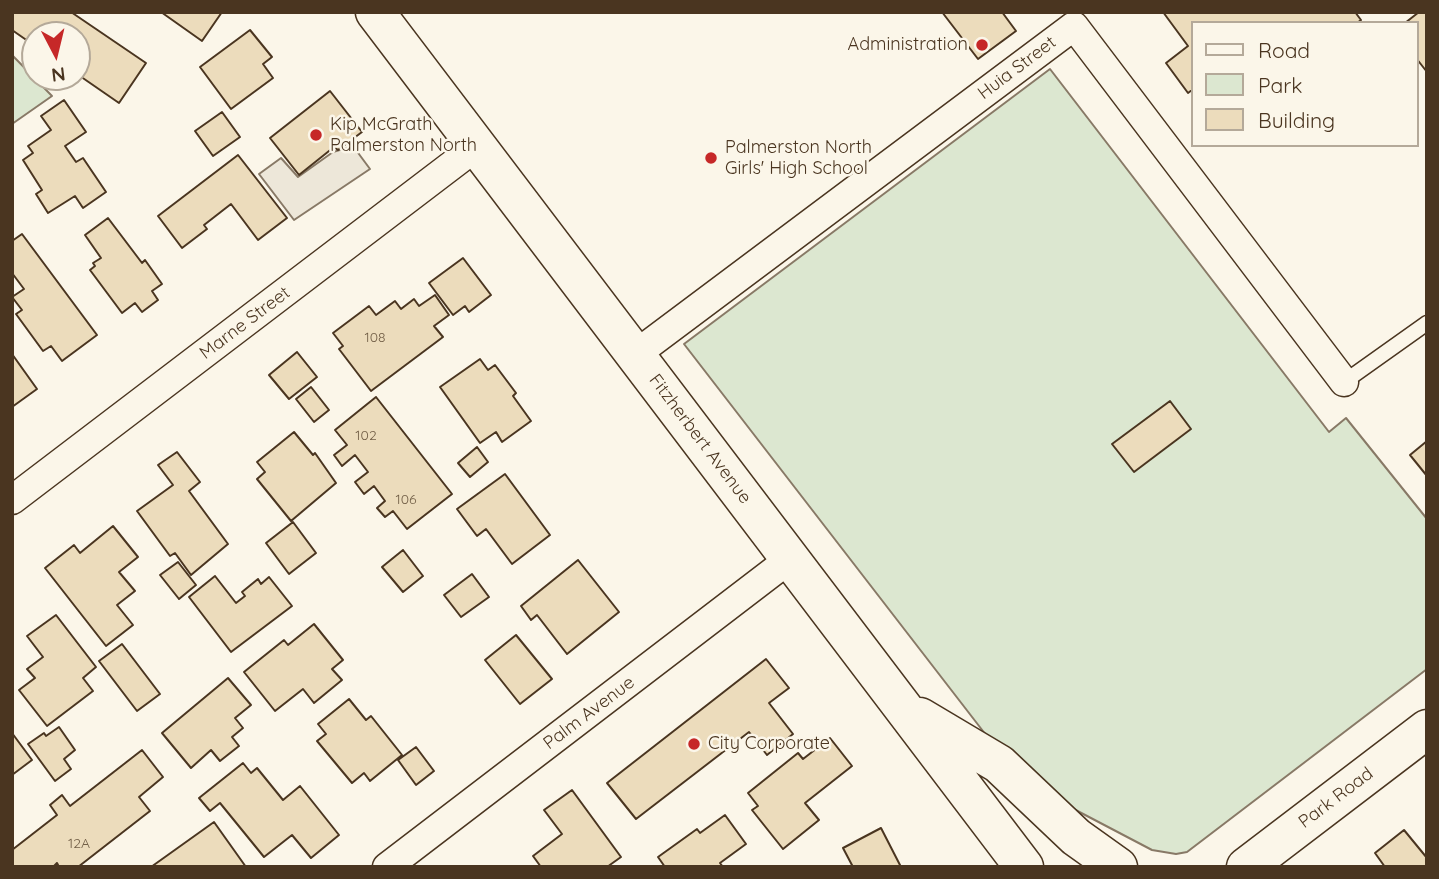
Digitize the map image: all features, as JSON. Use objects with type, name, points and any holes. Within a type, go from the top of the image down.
[{"type":"main road","name":"Fitzherbert Avenue","points":[[374,12],[1024,867]]},
{"type":"main road","points":[[904,708],[999,764],[1076,837],[1118,867]]},
{"type":"main road","name":"Park Road","points":[[1246,867],[1427,729]]},
{"type":"street","name":"Huia Street","points":[[636,354],[1074,26],[1344,382]]},
{"type":"street","name":"Marne Street","points":[[12,500],[477,146]]},
{"type":"street","name":"Palm Avenue","points":[[387,867],[791,558]]},
{"type":"lane","points":[[1344,382],[1427,323]]},
{"type":"green space","points":[[12,55],[21,64],[21,91],[47,91],[52,96],[12,124]]},
{"type":"green space","points":[[1050,69],[1329,432],[1346,418],[1427,519],[1427,669],[1187,852],[1176,854],[1152,850],[1068,806],[986,735],[684,344]]},
{"type":"shaded area","points":[[353,146],[370,169],[294,220],[259,174],[281,158],[298,177],[333,152]]},
{"type":"building","points":[[12,12],[71,12],[84,21],[21,21],[21,36],[12,30]]},
{"type":"building","points":[[161,12],[222,12],[202,41]]},
{"type":"building","name":"Administration","points":[[942,12],[1002,12],[1016,31],[978,59]]},
{"type":"building","points":[[1163,12],[1355,12],[1361,20],[1190,21],[1188,93],[1166,63],[1188,46]]},
{"type":"building","points":[[1419,12],[1427,12],[1427,72],[1418,61],[1418,21],[1408,21]]},
{"type":"building","points":[[91,26],[146,63],[119,103],[91,84]]},
{"type":"building","points":[[250,30],[272,57],[263,64],[273,78],[231,109],[200,67]]},
{"type":"building","name":"Kip McGrath Palmerston North","points":[[330,91],[362,132],[338,150],[334,147],[299,175],[270,138]]},
{"type":"building","points":[[64,100],[86,132],[65,146],[76,162],[83,158],[106,192],[83,208],[75,196],[48,213],[36,194],[42,190],[23,160],[33,153],[28,146],[51,130],[41,116]]},
{"type":"building","points":[[222,112],[240,137],[213,156],[195,131]]},
{"type":"building","points":[[238,155],[287,218],[258,240],[231,204],[204,225],[207,229],[182,248],[158,216]]},
{"type":"building","points":[[108,218],[142,263],[145,260],[162,284],[152,291],[158,300],[142,312],[135,303],[122,313],[90,270],[95,266],[93,263],[101,258],[85,235]]},
{"type":"building","points":[[22,234],[97,335],[62,361],[51,346],[43,351],[16,314],[22,310],[12,297],[24,289],[12,273],[12,241]]},
{"type":"building","points":[[463,258],[491,295],[469,312],[465,306],[453,315],[429,283]]},
{"type":"building","points":[[435,295],[449,315],[434,326],[443,337],[371,391],[339,349],[343,346],[333,333],[369,306],[376,315],[395,301],[401,309],[414,299],[419,306]]},
{"type":"building","points":[[297,352],[317,377],[289,399],[269,375]]},
{"type":"building","points":[[12,354],[37,389],[12,407]]},
{"type":"building","points":[[480,359],[488,370],[495,365],[516,393],[513,396],[531,421],[502,442],[496,432],[480,443],[440,387]]},
{"type":"building","points":[[311,387],[329,410],[314,422],[296,399]]},
{"type":"building","points":[[376,397],[452,494],[407,529],[393,511],[385,517],[377,508],[385,501],[374,486],[364,494],[355,482],[368,472],[355,455],[342,466],[334,455],[347,445],[335,430]]},
{"type":"building","points":[[1170,401],[1191,429],[1134,472],[1112,444]]},
{"type":"building","points":[[294,432],[313,455],[315,453],[336,483],[291,521],[257,479],[265,472],[257,462]]},
{"type":"building","points":[[1427,441],[1427,476],[1410,455]]},
{"type":"building","points":[[477,447],[488,462],[470,477],[458,463]]},
{"type":"building","points":[[177,452],[200,482],[189,491],[228,544],[191,575],[175,553],[170,556],[137,511],[173,485],[158,465]]},
{"type":"building","points":[[505,474],[550,535],[512,564],[486,529],[477,536],[457,509]]},
{"type":"building","points":[[293,522],[316,553],[289,574],[266,543]]},
{"type":"building","points":[[113,526],[138,557],[119,572],[135,591],[117,605],[133,625],[106,646],[45,568],[74,545],[80,553]]},
{"type":"building","points":[[403,550],[423,576],[403,592],[382,567]]},
{"type":"building","points":[[578,560],[619,612],[567,654],[537,615],[531,620],[521,606]]},
{"type":"building","points":[[178,562],[196,585],[179,599],[160,575]]},
{"type":"building","points":[[472,574],[489,597],[461,617],[444,595]]},
{"type":"building","points":[[215,576],[236,603],[245,596],[242,592],[258,579],[261,584],[269,577],[292,606],[231,652],[189,597]]},
{"type":"building","points":[[56,615],[96,667],[83,678],[93,691],[47,726],[19,690],[35,678],[27,669],[43,657],[27,636]]},
{"type":"building","points":[[314,624],[343,660],[332,669],[342,680],[314,703],[303,689],[275,711],[244,672],[284,640],[288,645]]},
{"type":"building","points":[[516,635],[552,679],[520,704],[485,660]]},
{"type":"building","points":[[122,644],[160,694],[137,711],[99,661]]},
{"type":"building","name":"City Corporate","points":[[766,659],[789,688],[769,703],[793,734],[767,755],[749,732],[636,819],[607,783]]},
{"type":"building","points":[[228,678],[251,705],[235,718],[243,728],[232,737],[239,746],[220,761],[211,750],[191,768],[162,733]]},
{"type":"building","points":[[349,699],[366,720],[371,716],[402,755],[370,781],[364,773],[352,783],[317,741],[326,734],[318,724]]},
{"type":"building","points":[[59,727],[75,750],[64,759],[71,769],[55,781],[28,744]]},
{"type":"building","points":[[12,733],[32,760],[12,775]]},
{"type":"building","points":[[830,738],[852,766],[805,803],[819,820],[783,849],[752,810],[758,806],[748,793],[798,753],[803,759]]},
{"type":"building","points":[[416,747],[434,771],[416,785],[398,760]]},
{"type":"building","points":[[142,750],[163,777],[139,797],[150,811],[78,867],[59,867],[57,863],[53,867],[12,867],[12,850],[57,815],[50,805],[62,795],[70,806]]},
{"type":"building","points":[[243,763],[251,773],[257,768],[283,800],[300,786],[339,835],[311,858],[292,835],[264,857],[220,803],[210,811],[199,798]]},
{"type":"building","points":[[572,790],[621,857],[607,867],[541,867],[533,856],[562,834],[544,810]]},
{"type":"building","points":[[725,815],[746,844],[720,863],[723,867],[665,867],[658,857],[697,829],[700,833]]},
{"type":"building","points":[[214,822],[246,867],[151,867]]},
{"type":"building","points":[[881,828],[901,867],[853,867],[843,848]]},
{"type":"building","points":[[1404,830],[1427,858],[1427,867],[1385,867],[1375,853]]},
{"type":"place","name":"Administration","points":[[982,45]]},
{"type":"place","name":"Kip McGrath Palmerston North","points":[[316,135]]},
{"type":"place","name":"Palmerston North Girls' High School","points":[[711,158]]},
{"type":"place","name":"City Corporate","points":[[694,744]]}]
